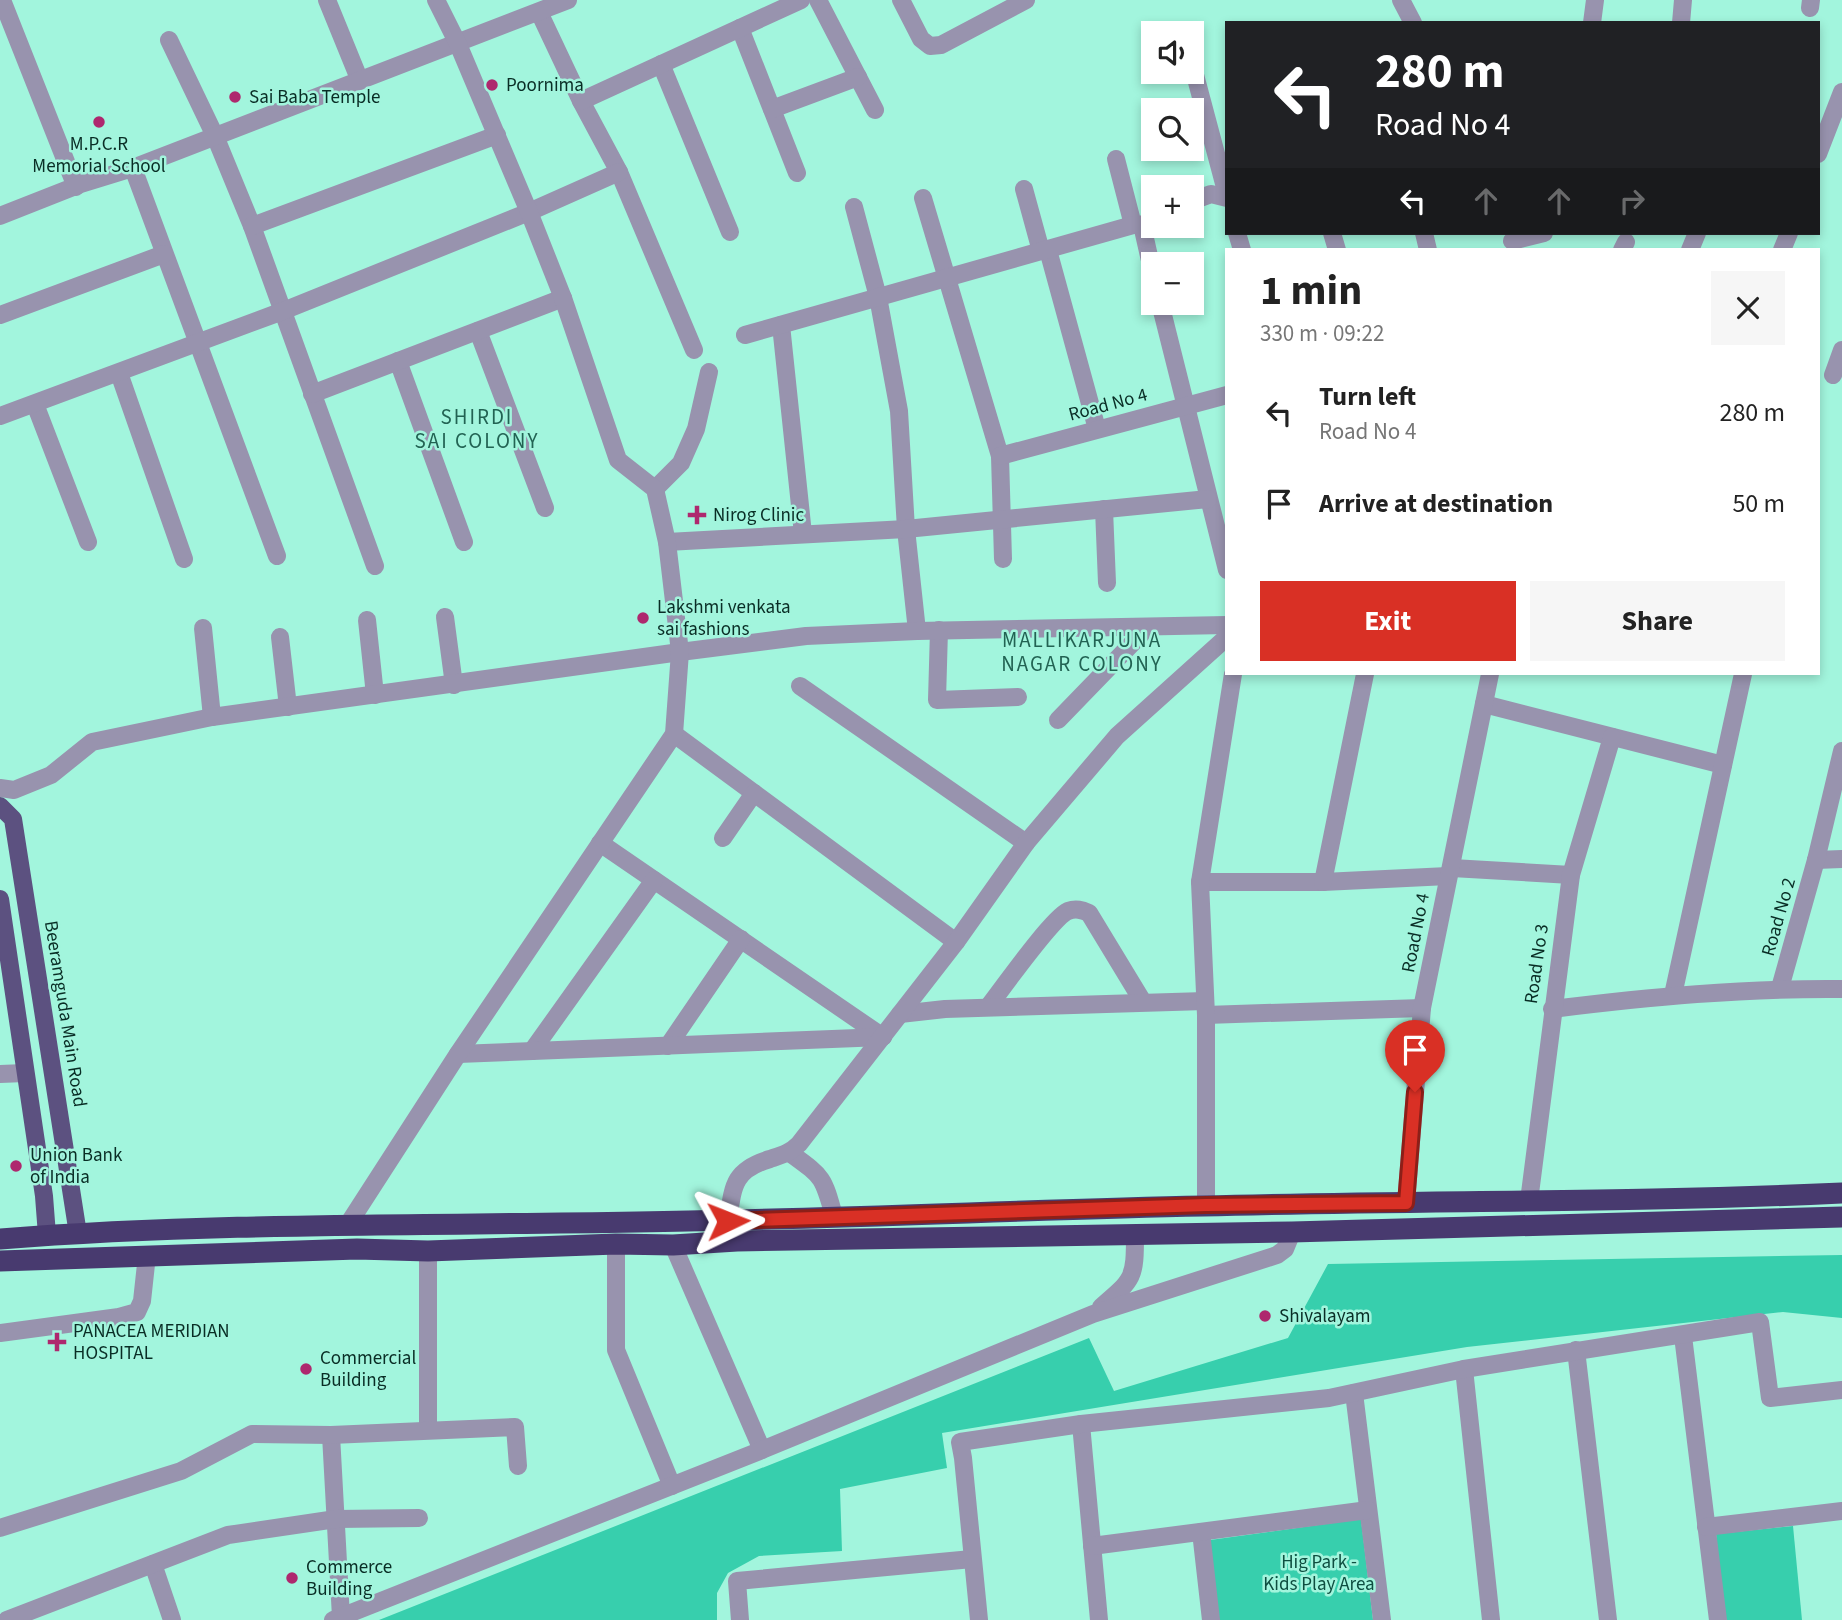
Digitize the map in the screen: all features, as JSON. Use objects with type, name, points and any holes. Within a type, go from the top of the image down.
[{"type":"highway","points":[[0,1239],[47,1235],[347,1226],[728,1221],[1206,1205],[1529,1202],[1842,1193]]},
{"type":"highway","points":[[1760,1197],[1761,1219]]},
{"type":"highway","points":[[1718,1220],[1720,1198]]},
{"type":"highway","points":[[0,1261],[357,1249],[428,1251],[616,1244],[1292,1232],[1842,1217]]},
{"type":"highway","points":[[574,1222],[574,1246]]},
{"type":"highway","points":[[534,1223],[534,1247]]},
{"type":"main road","name":"Beeramguda Main Road","points":[[4,816],[78,1234]]},
{"type":"main road","points":[[0,905],[44,1196],[47,1235]]},
{"type":"street","points":[[2,0],[76,187]]},
{"type":"street","points":[[327,0],[360,81]]},
{"type":"street","points":[[347,1226],[458,1054],[674,734],[680,652],[667,542],[655,489],[618,460],[563,298],[529,212],[458,44],[436,0]]},
{"type":"street","points":[[0,216],[568,0]]},
{"type":"street","points":[[582,101],[801,0]]},
{"type":"street","points":[[818,0],[875,110]]},
{"type":"street","points":[[901,0],[921,39],[930,46],[940,45],[1026,0]]},
{"type":"street","points":[[1401,0],[1412,21]]},
{"type":"street","points":[[1592,21],[1595,0]]},
{"type":"street","points":[[1681,21],[1683,0]]},
{"type":"street","points":[[540,12],[619,172],[694,351]]},
{"type":"street","points":[[740,28],[797,173]]},
{"type":"street","points":[[169,40],[215,136],[252,226],[375,566]]},
{"type":"street","points":[[661,64],[730,232]]},
{"type":"street","points":[[772,109],[858,78]]},
{"type":"street","points":[[1197,84],[1225,189]]},
{"type":"street","points":[[1820,150],[1842,92]]},
{"type":"street","points":[[252,226],[497,135]]},
{"type":"street","points":[[1116,159],[1141,218]]},
{"type":"street","points":[[132,168],[277,556]]},
{"type":"street","points":[[0,416],[283,311],[529,212],[619,172]]},
{"type":"street","points":[[1024,189],[1097,429]]},
{"type":"street","points":[[1204,197],[1211,194],[1225,197]]},
{"type":"street","points":[[923,198],[1000,456],[1003,559]]},
{"type":"street","points":[[854,207],[878,297],[899,411],[906,529],[917,631]]},
{"type":"street","points":[[745,335],[1141,224]]},
{"type":"street","points":[[1512,241],[1536,235]]},
{"type":"street","points":[[0,315],[164,254]]},
{"type":"street","points":[[313,394],[563,298]]},
{"type":"street","points":[[1163,315],[1208,499],[1221,522],[1225,554]]},
{"type":"street","points":[[781,325],[803,534]]},
{"type":"street","points":[[478,331],[545,508]]},
{"type":"street","points":[[1833,374],[1842,350]]},
{"type":"street","points":[[398,361],[464,542]]},
{"type":"street","points":[[655,489],[681,463],[696,429],[709,372]]},
{"type":"street","points":[[118,373],[184,559]]},
{"type":"street","name":"Road No 4","points":[[1000,456],[1225,396]]},
{"type":"street","points":[[35,404],[88,542]]},
{"type":"street","points":[[667,542],[906,529],[1208,499]]},
{"type":"street","points":[[1104,509],[1107,583]]},
{"type":"street","points":[[445,617],[454,685]]},
{"type":"street","points":[[367,621],[375,695]]},
{"type":"street","points":[[0,788],[14,790],[51,775],[92,741],[212,717],[680,652],[806,636],[1225,625]]},
{"type":"street","points":[[1058,720],[1148,627]]},
{"type":"street","points":[[203,628],[212,717]]},
{"type":"street","points":[[939,631],[937,700],[1018,697]]},
{"type":"street","points":[[280,636],[288,707]]},
{"type":"street","points":[[728,1221],[736,1183],[743,1170],[752,1164],[790,1153],[956,942],[1026,843],[1117,736],[1225,639]]},
{"type":"street","points":[[1206,1205],[1206,1008],[1200,883],[1233,675]]},
{"type":"street","points":[[1323,882],[1365,675]]},
{"type":"street","name":"Road No 4","points":[[1406,1203],[1422,1009],[1490,675]]},
{"type":"street","points":[[1672,995],[1744,675]]},
{"type":"street","points":[[800,687],[1026,843]]},
{"type":"street","points":[[1484,704],[1723,765]]},
{"type":"street","points":[[674,734],[956,942]]},
{"type":"street","name":"Road No 3","points":[[1529,1202],[1571,875],[1612,737]]},
{"type":"street","name":"Road No 2","points":[[1780,988],[1816,860],[1842,751]]},
{"type":"street","points":[[723,838],[754,793]]},
{"type":"street","points":[[600,843],[883,1037]]},
{"type":"street","points":[[1816,860],[1842,859]]},
{"type":"street","points":[[1200,883],[1323,882],[1450,872],[1571,875]]},
{"type":"street","points":[[532,1051],[654,880]]},
{"type":"street","points":[[988,1007],[1053,924],[1070,910],[1080,909],[1089,914],[1143,1002]]},
{"type":"street","points":[[668,1046],[741,939]]},
{"type":"street","points":[[1552,1009],[1672,995],[1780,988],[1842,989]]},
{"type":"street","points":[[900,1014],[988,1007],[1143,1002],[1206,1008],[1422,1009]]},
{"type":"street","points":[[458,1054],[883,1037]]},
{"type":"street","points":[[0,1074],[25,1073]]},
{"type":"street","points":[[790,1153],[817,1173],[825,1183],[834,1216]]},
{"type":"street","points":[[331,1435],[336,1520],[337,1618],[762,1450],[1093,1314],[1277,1255],[1285,1249],[1292,1232]]},
{"type":"street","points":[[1093,1314],[1132,1278],[1135,1269],[1135,1234]]},
{"type":"street","points":[[616,1244],[616,1350],[672,1486]]},
{"type":"street","points":[[673,1245],[762,1450]]},
{"type":"street","points":[[428,1251],[428,1429]]},
{"type":"street","points":[[0,1333],[119,1317],[137,1312],[142,1301],[147,1255]]},
{"type":"street","points":[[979,1620],[960,1443],[1081,1424],[1329,1398],[1465,1369],[1760,1322],[1770,1398],[1842,1390]]},
{"type":"street","points":[[1683,1336],[1718,1620]]},
{"type":"street","points":[[1576,1350],[1608,1620]]},
{"type":"street","points":[[1465,1369],[1491,1620]]},
{"type":"street","points":[[1354,1393],[1382,1620]]},
{"type":"street","points":[[1081,1424],[1099,1620]]},
{"type":"street","points":[[0,1528],[181,1471],[252,1434],[331,1435],[515,1427],[518,1466]]},
{"type":"street","points":[[1093,1546],[1368,1510]]},
{"type":"street","points":[[1706,1527],[1842,1511]]},
{"type":"street","points":[[7,1620],[229,1535],[336,1520],[419,1518]]},
{"type":"street","points":[[1201,1532],[1212,1620]]},
{"type":"street","points":[[740,1620],[737,1581],[972,1559]]},
{"type":"street","points":[[153,1564],[172,1620]]},
{"type":"green space","points":[[1842,1255],[1842,1318],[1783,1312],[1467,1347],[942,1433],[947,1468],[840,1489],[842,1551],[759,1556],[728,1573],[717,1593],[717,1620],[379,1620],[1089,1338],[1114,1391],[1288,1338],[1328,1264]]},
{"type":"green space","name":"Hig Park - Kids Play Area","points":[[1361,1519],[1373,1620],[1219,1620],[1210,1540]]},
{"type":"green space","points":[[1793,1526],[1802,1620],[1725,1620],[1716,1534]]},
{"type":"place","name":"Poornima","points":[[492,85]]},
{"type":"place","name":"Sai Baba Temple","points":[[235,97]]},
{"type":"place","name":"M.P.C.R Memorial School","points":[[99,122]]},
{"type":"place","name":"Nirog Clinic","points":[[697,515]]},
{"type":"place","name":"Lakshmi venkata sai fashions","points":[[643,618]]},
{"type":"place","name":"Union Bank of India","points":[[16,1166]]},
{"type":"place","name":"Shivalayam","points":[[1265,1316]]},
{"type":"place","name":"PANACEA MERIDIAN HOSPITAL","points":[[57,1342]]},
{"type":"place","name":"Commercial Building","points":[[306,1369]]},
{"type":"place","name":"Commerce Building","points":[[292,1578]]},
{"type":"district","name":"SHIRDI SAI COLONY","points":[[477,429]]},
{"type":"district","name":"MALLIKARJUNA NAGAR COLONY","points":[[1082,652]]},
{"type":"route","points":[[728,1221],[1206,1205],[1406,1203],[1415,1092]]}]
